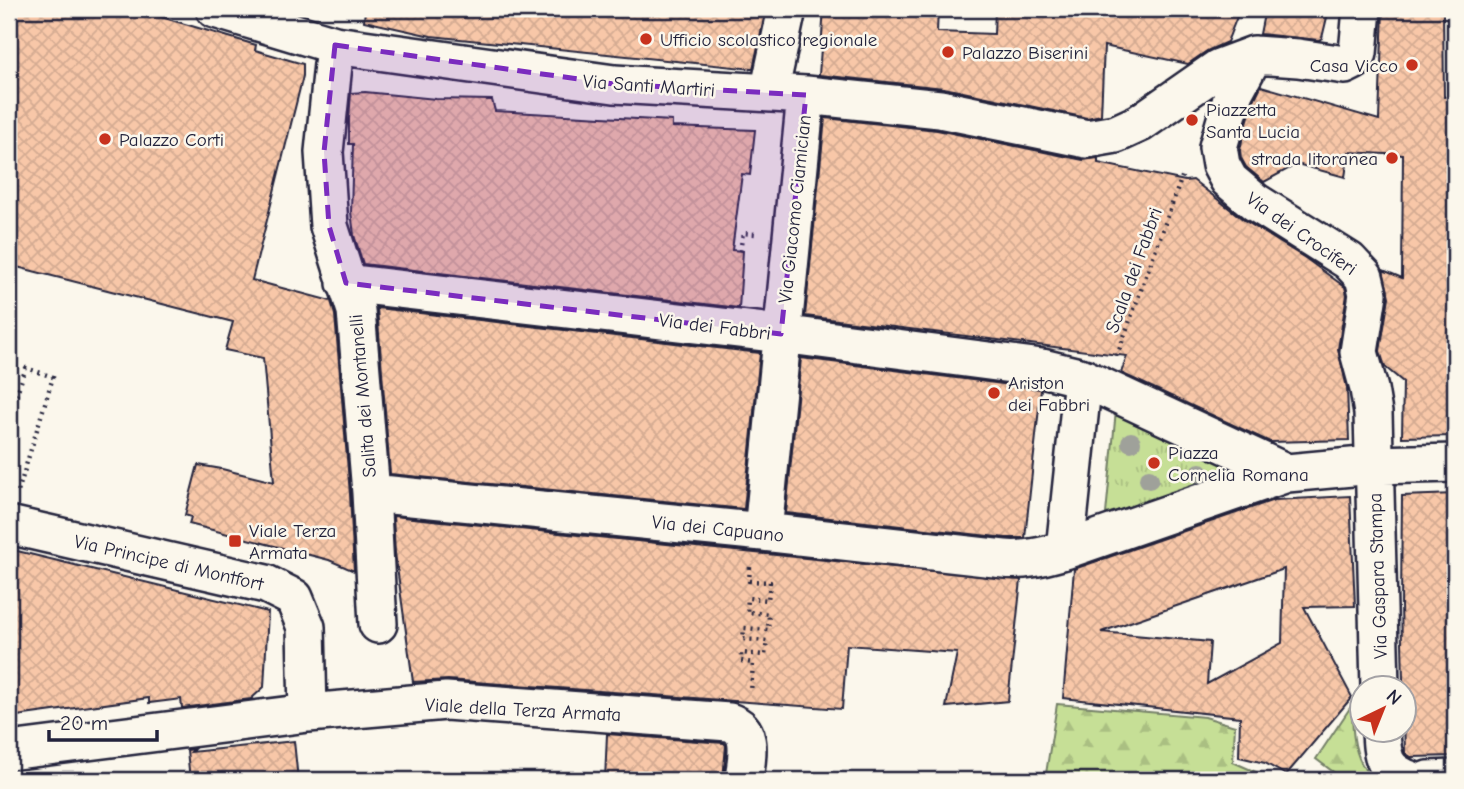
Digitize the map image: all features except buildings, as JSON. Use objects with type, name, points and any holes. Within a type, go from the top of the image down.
[{"type":"street","name":"Via Santi Martiri","points":[[215,9],[334,45],[614,84],[806,94],[940,109],[1087,139],[1116,134],[1140,123],[1219,68],[1254,55]]},
{"type":"street","points":[[769,93],[787,9]]},
{"type":"street","points":[[1254,55],[1345,65],[1353,61],[1358,53],[1362,9]]},
{"type":"street","name":"Salita dei Montanelli","points":[[334,45],[324,152],[329,226],[356,311],[371,493],[378,624]]},
{"type":"street","name":"Via dei Crociferi","points":[[1254,55],[1234,92],[1218,147],[1221,165],[1229,180],[1255,202],[1349,261],[1364,277],[1368,294],[1359,352],[1373,413],[1373,465]]},
{"type":"street","name":"Via Giacomo Ciamician","points":[[761,550],[806,94]]},
{"type":"street","name":"Via dei Fabbri","points":[[346,283],[781,334],[1042,368],[1099,371]]},
{"type":"street","points":[[1287,473],[1099,371],[1065,550],[1287,473],[1373,465],[1455,463]]},
{"type":"street","name":"Via Gaspara Stampa","points":[[1373,465],[1380,674]]},
{"type":"street","name":"Via dei Capuano","points":[[371,493],[761,550],[1019,560],[1065,550]]},
{"type":"street","name":"Via Principe di Montfort","points":[[12,512],[266,584],[294,598],[306,626],[308,713]]},
{"type":"street","name":"Viale della Terza Armata","points":[[9,751],[308,713],[446,701],[729,722],[747,714]]},
{"type":"street","points":[[744,780],[747,714]]},
{"type":"street","points":[[1383,744],[1385,760],[1401,775]]},
{"type":"street","points":[[1428,780],[1455,779]]},
{"type":"path","name":"Scala dei Fabbri","points":[[1099,371],[1183,174]]},
{"type":"path","points":[[9,415],[26,368],[53,377],[12,512]]},
{"type":"path","points":[[747,714],[753,663],[741,662],[741,653],[765,655],[767,641],[743,639],[744,628],[768,630],[769,614],[747,612],[748,598],[768,600],[769,583],[749,581],[750,566],[761,550]]},
{"type":"highlighted area","points":[[335,45],[614,84],[806,95],[781,334],[346,283],[329,226],[324,152]]},
{"type":"green space","points":[[1116,410],[1254,471],[1106,514]]},
{"type":"green space","points":[[1057,704],[1205,717],[1235,726],[1233,762],[1274,780],[1045,780]]},
{"type":"green space","points":[[1348,711],[1348,744],[1355,744],[1361,763],[1373,780],[1335,780],[1336,774],[1316,759]]},
{"type":"place","name":"Ufficio scolastico regionale","points":[[646,39]]},
{"type":"place","name":"Palazzo Biserini","points":[[948,52]]},
{"type":"place","name":"Casa Vicco","points":[[1412,65]]},
{"type":"place","name":"Piazzetta Santa Lucia","points":[[1192,120]]},
{"type":"place","name":"Palazzo Corti","points":[[105,139]]},
{"type":"place","name":"strada litoranea","points":[[1392,158]]},
{"type":"place","name":"Ariston dei Fabbri","points":[[994,393]]},
{"type":"place","name":"Piazza Cornelia Romana","points":[[1154,463]]},
{"type":"place","name":"Viale Terza Armata","points":[[235,541]]}]
